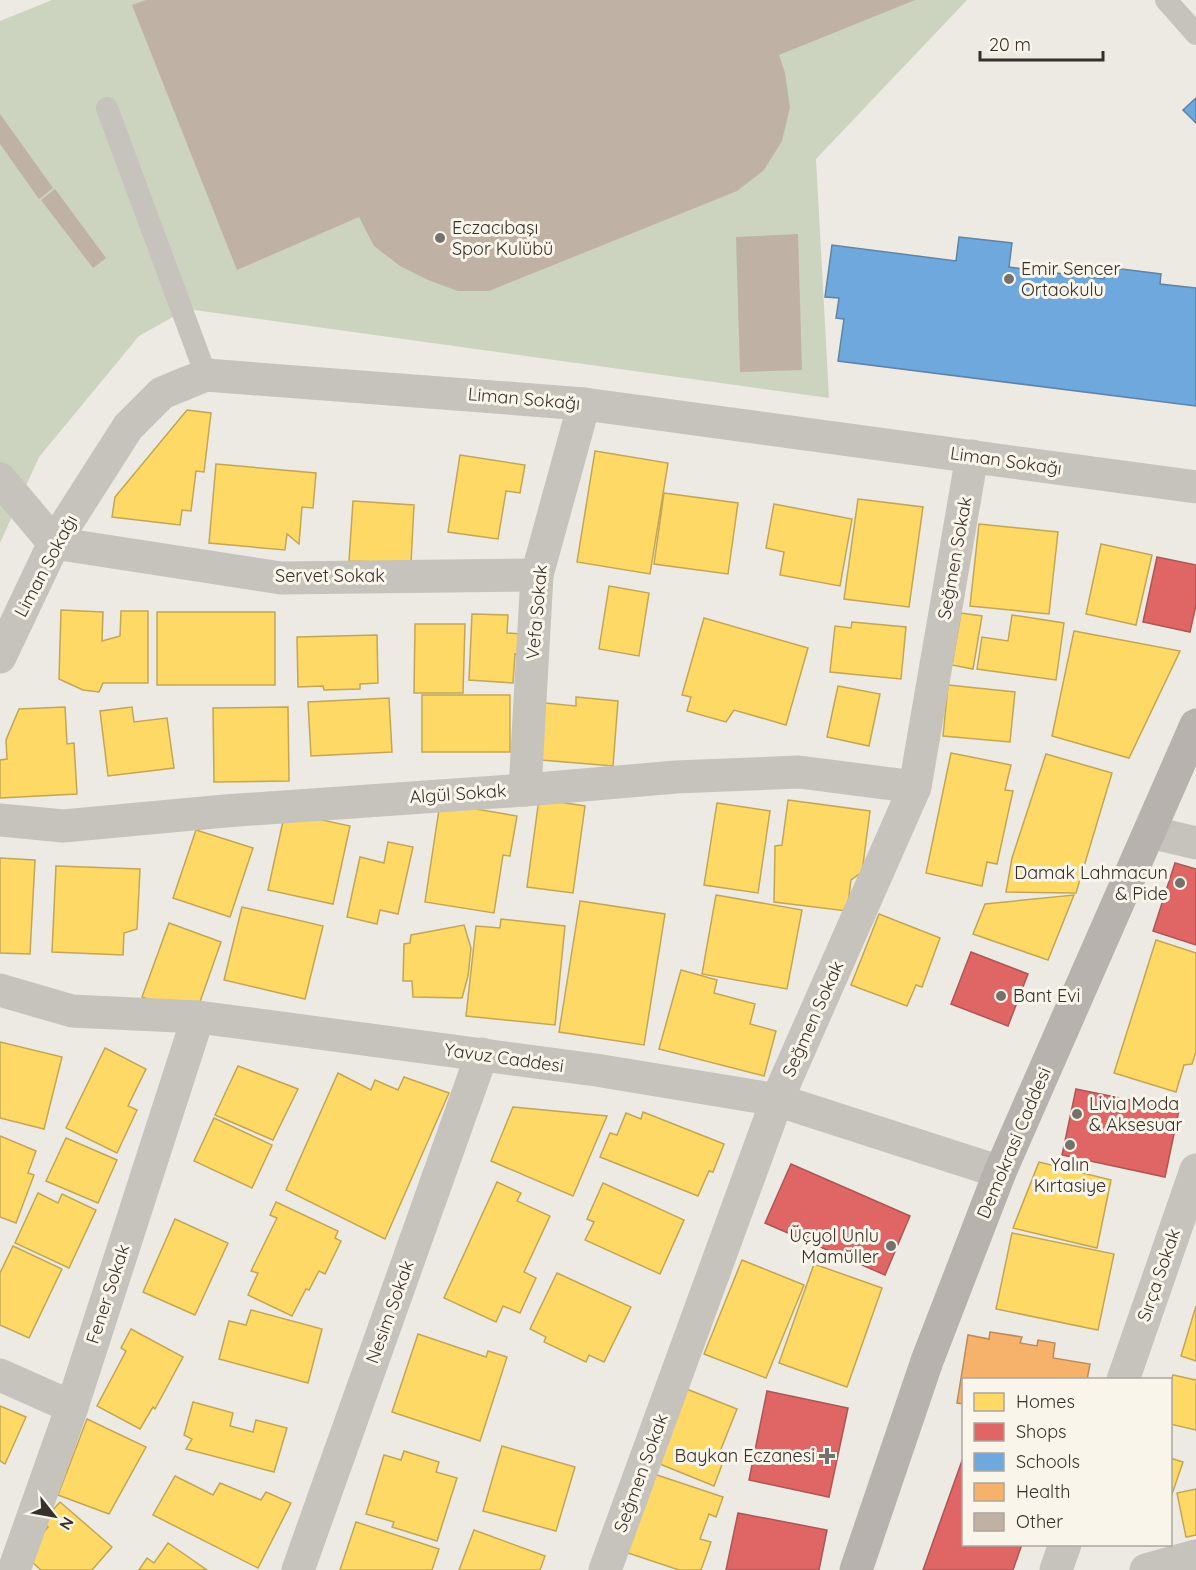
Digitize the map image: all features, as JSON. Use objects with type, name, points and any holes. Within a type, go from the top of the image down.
[{"type":"street","name":"Liman Sokağı","points":[[0,657],[54,543],[128,427],[162,393],[207,375],[584,404],[1196,487]]},
{"type":"street","name":"Vefa Sokak","points":[[525,790],[537,575],[584,404]]},
{"type":"street","name":"Seğmen Sokak","points":[[605,1570],[777,1100],[915,787],[972,456]]},
{"type":"street","points":[[0,479],[54,543]]},
{"type":"street","name":"Servet Sokak","points":[[54,543],[281,578],[537,575]]},
{"type":"street","name":"Demokrasi Caddesi","points":[[856,1570],[927,1361],[1000,1173],[1196,725]]},
{"type":"street","name":"Algül Sokak","points":[[0,820],[63,826],[225,811],[676,777],[799,772],[915,787]]},
{"type":"street","points":[[1150,832],[1196,843]]},
{"type":"street","name":"Yavuz Caddesi","points":[[0,990],[72,1011],[198,1017],[596,1070],[777,1100],[1000,1173]]},
{"type":"street","name":"Fener Sokak","points":[[14,1570],[72,1407],[198,1017]]},
{"type":"street","name":"Nesim Sokak","points":[[298,1570],[482,1054]]},
{"type":"street","name":"Sırça Sokak","points":[[1124,1378],[1196,1170]]},
{"type":"street","points":[[0,1375],[72,1407]]},
{"type":"street","points":[[1056,1570],[1065,1546]]},
{"type":"street","points":[[1146,1570],[1196,1556]]},
{"type":"lane","points":[[1166,0],[1196,34]]},
{"type":"lane","points":[[107,108],[207,375]]},
{"type":"green space","name":"Eczacıbaşı Spor Kulübü","points":[[52,0],[967,0],[816,159],[829,398],[187,309],[139,336],[39,457],[0,543],[0,21]]},
{"type":"building: Homes","points":[[187,410],[211,413],[204,472],[196,471],[191,511],[182,510],[180,525],[112,517],[115,497]]},
{"type":"building: Homes","points":[[595,451],[668,463],[650,574],[577,562]]},
{"type":"building: Homes","points":[[460,455],[525,465],[520,493],[506,491],[498,539],[448,532]]},
{"type":"building: Homes","points":[[216,464],[316,473],[313,508],[302,507],[299,544],[287,534],[285,550],[209,543]]},
{"type":"building: Homes","points":[[664,493],[738,503],[728,574],[654,564]]},
{"type":"building: Homes","points":[[858,499],[923,507],[909,607],[844,599]]},
{"type":"building: Homes","points":[[353,501],[414,505],[411,563],[349,561]]},
{"type":"building: Homes","points":[[774,504],[852,519],[840,586],[780,575],[784,552],[766,548]]},
{"type":"building: Homes","points":[[979,524],[1058,532],[1049,614],[970,606]]},
{"type":"building: Homes","points":[[1101,544],[1152,555],[1136,625],[1086,614]]},
{"type":"building: Homes","points":[[609,586],[649,593],[639,656],[599,649]]},
{"type":"building: Homes","points":[[61,610],[103,612],[102,641],[120,636],[121,611],[148,611],[148,683],[103,683],[99,692],[83,690],[59,679]]},
{"type":"building: Homes","points":[[157,612],[275,612],[275,685],[157,685]]},
{"type":"building: Homes","points":[[961,613],[982,616],[973,669],[952,665]]},
{"type":"building: Homes","points":[[472,614],[508,615],[507,633],[521,634],[521,655],[515,654],[513,683],[469,680]]},
{"type":"building: Homes","points":[[1012,615],[1064,623],[1056,680],[977,669],[982,637],[1008,641]]},
{"type":"building: Homes","points":[[704,618],[808,648],[786,725],[734,710],[726,722],[687,711],[691,697],[682,695]]},
{"type":"building: Homes","points":[[852,622],[906,627],[901,679],[830,672],[835,626],[851,628]]},
{"type":"building: Homes","points":[[415,624],[465,624],[463,693],[414,693]]},
{"type":"building: Homes","points":[[1074,631],[1180,651],[1129,758],[1052,736]]},
{"type":"building: Homes","points":[[377,635],[378,683],[360,684],[360,689],[324,690],[323,686],[298,687],[297,637]]},
{"type":"building: Homes","points":[[948,685],[1015,692],[1010,742],[943,736]]},
{"type":"building: Homes","points":[[838,686],[880,694],[869,746],[827,737]]},
{"type":"building: Homes","points":[[422,695],[510,695],[510,752],[422,752]]},
{"type":"building: Homes","points":[[576,697],[618,701],[613,766],[541,760],[545,703],[576,706]]},
{"type":"building: Homes","points":[[389,698],[392,752],[311,756],[308,702]]},
{"type":"building: Homes","points":[[65,707],[67,744],[74,743],[77,794],[0,798],[0,760],[7,759],[6,740],[19,709]]},
{"type":"building: Homes","points":[[132,707],[134,722],[167,718],[174,768],[108,776],[100,711]]},
{"type":"building: Homes","points":[[288,707],[289,781],[214,782],[213,708]]},
{"type":"building: Homes","points":[[951,753],[1011,765],[1005,790],[1013,791],[997,864],[987,862],[982,886],[926,873]]},
{"type":"building: Homes","points":[[1046,754],[1112,773],[1076,893],[1006,892],[1012,858]]},
{"type":"building: Homes","points":[[539,799],[585,806],[573,893],[527,887]]},
{"type":"building: Homes","points":[[788,800],[870,811],[862,872],[851,880],[847,911],[774,902],[775,846],[782,845]]},
{"type":"building: Homes","points":[[440,803],[517,816],[510,856],[503,855],[494,913],[425,902]]},
{"type":"building: Homes","points":[[717,803],[770,811],[758,893],[704,885]]},
{"type":"building: Homes","points":[[285,812],[350,826],[333,904],[268,890]]},
{"type":"building: Homes","points":[[196,830],[253,848],[230,917],[173,898]]},
{"type":"building: Homes","points":[[388,842],[413,847],[398,914],[380,910],[377,924],[347,917],[360,857],[384,863]]},
{"type":"building: Homes","points":[[0,858],[35,860],[30,954],[0,953]]},
{"type":"building: Homes","points":[[56,866],[140,869],[137,929],[124,933],[123,955],[52,952]]},
{"type":"building: Homes","points":[[716,895],[802,910],[787,989],[702,974]]},
{"type":"building: Homes","points":[[1074,895],[1048,960],[973,934],[985,904]]},
{"type":"building: Homes","points":[[580,901],[665,914],[644,1045],[559,1032]]},
{"type":"building: Homes","points":[[242,907],[323,926],[305,999],[224,980]]},
{"type":"building: Homes","points":[[879,914],[940,938],[922,987],[916,985],[907,1006],[851,985]]},
{"type":"building: Homes","points":[[501,919],[565,926],[555,1025],[466,1016],[476,926],[500,928]]},
{"type":"building: Homes","points":[[169,923],[221,942],[195,1016],[142,997]]},
{"type":"building: Homes","points":[[464,925],[471,948],[468,976],[462,998],[413,997],[412,981],[403,981],[404,944],[410,943],[411,935]]},
{"type":"building: Homes","points":[[1156,940],[1196,953],[1196,1052],[1192,1064],[1184,1065],[1176,1092],[1114,1073]]},
{"type":"building: Homes","points":[[681,970],[717,980],[714,993],[755,1004],[750,1024],[776,1031],[764,1076],[659,1049]]},
{"type":"building: Homes","points":[[0,1042],[62,1057],[44,1129],[0,1118]]},
{"type":"building: Homes","points":[[105,1048],[146,1069],[128,1106],[137,1110],[117,1153],[66,1128]]},
{"type":"building: Homes","points":[[238,1066],[298,1089],[273,1140],[215,1115]]},
{"type":"building: Homes","points":[[338,1073],[371,1090],[375,1080],[398,1090],[404,1077],[449,1093],[385,1239],[286,1190]]},
{"type":"building: Homes","points":[[513,1107],[607,1116],[573,1196],[491,1161]]},
{"type":"building: Homes","points":[[643,1112],[724,1144],[713,1172],[709,1171],[698,1196],[600,1157],[610,1133],[617,1135],[626,1113],[641,1119]]},
{"type":"building: Homes","points":[[214,1118],[272,1145],[252,1188],[194,1161]]},
{"type":"building: Homes","points":[[0,1136],[36,1151],[28,1173],[34,1175],[16,1223],[0,1217]]},
{"type":"building: Homes","points":[[66,1138],[117,1160],[98,1203],[46,1181]]},
{"type":"building: Homes","points":[[1039,1162],[1111,1180],[1097,1248],[1013,1228]]},
{"type":"building: Homes","points":[[497,1182],[521,1193],[517,1201],[550,1216],[524,1272],[536,1278],[520,1313],[503,1306],[496,1322],[444,1298]]},
{"type":"building: Homes","points":[[603,1183],[684,1220],[660,1274],[585,1240],[594,1222],[587,1219]]},
{"type":"building: Homes","points":[[38,1193],[58,1203],[62,1194],[96,1210],[69,1268],[15,1243]]},
{"type":"building: Homes","points":[[276,1202],[338,1231],[335,1238],[341,1241],[325,1274],[319,1271],[309,1290],[306,1289],[292,1316],[248,1295],[258,1273],[251,1271],[277,1218],[270,1215]]},
{"type":"building: Homes","points":[[175,1219],[228,1243],[195,1315],[143,1292]]},
{"type":"building: Homes","points":[[1012,1233],[1114,1254],[1098,1330],[996,1309]]},
{"type":"building: Homes","points":[[13,1246],[62,1269],[29,1338],[0,1325],[0,1273]]},
{"type":"building: Homes","points":[[742,1260],[804,1285],[766,1378],[704,1354]]},
{"type":"building: Homes","points":[[814,1264],[882,1288],[847,1387],[779,1363]]},
{"type":"building: Homes","points":[[557,1273],[631,1307],[604,1362],[589,1355],[586,1362],[544,1342],[546,1337],[530,1329]]},
{"type":"building: Homes","points":[[1196,1306],[1196,1361],[1181,1356]]},
{"type":"building: Homes","points":[[251,1310],[322,1329],[308,1383],[219,1359],[229,1321],[246,1325]]},
{"type":"building: Homes","points":[[131,1329],[183,1357],[155,1409],[153,1407],[140,1429],[97,1406],[126,1351],[121,1348]]},
{"type":"building: Homes","points":[[418,1334],[486,1357],[488,1351],[507,1357],[480,1441],[392,1412]]},
{"type":"building: Homes","points":[[1173,1375],[1196,1380],[1196,1430],[1172,1424]]},
{"type":"building: Homes","points":[[684,1388],[737,1409],[717,1459],[723,1462],[714,1486],[655,1462]]},
{"type":"building: Homes","points":[[193,1402],[233,1413],[230,1426],[253,1432],[256,1420],[287,1428],[274,1472],[186,1449],[192,1439],[184,1435]]},
{"type":"building: Homes","points":[[0,1406],[26,1417],[5,1464],[0,1461]]},
{"type":"building: Homes","points":[[87,1419],[146,1447],[109,1514],[58,1495]]},
{"type":"building: Homes","points":[[502,1446],[575,1467],[556,1531],[483,1511]]},
{"type":"building: Homes","points":[[404,1451],[439,1462],[436,1472],[457,1478],[437,1541],[392,1527],[394,1522],[366,1514],[384,1455],[401,1460]]},
{"type":"building: Homes","points":[[1172,1459],[1183,1462],[1172,1494]]},
{"type":"building: Homes","points":[[648,1472],[723,1497],[716,1517],[709,1514],[700,1539],[711,1542],[701,1570],[679,1570],[622,1551]]},
{"type":"building: Homes","points":[[175,1476],[213,1495],[220,1483],[261,1500],[266,1492],[291,1503],[258,1568],[153,1515]]},
{"type":"building: Homes","points":[[1196,1489],[1196,1535],[1186,1537],[1177,1493]]},
{"type":"building: Homes","points":[[60,1502],[112,1547],[92,1570],[41,1570],[24,1555],[48,1527],[42,1522]]},
{"type":"building: Homes","points":[[356,1522],[439,1549],[432,1570],[340,1570]]},
{"type":"building: Homes","points":[[474,1530],[545,1556],[540,1570],[459,1570]]},
{"type":"building: Homes","points":[[168,1543],[207,1570],[139,1570],[147,1558],[154,1563]]},
{"type":"building: Shops","points":[[1157,557],[1196,565],[1196,605],[1190,632],[1143,622]]},
{"type":"building: Shops","points":[[1175,863],[1196,869],[1196,945],[1153,931]]},
{"type":"building: Shops","points":[[971,952],[1028,974],[1008,1026],[951,1004]]},
{"type":"building: Shops","points":[[1076,1089],[1179,1110],[1165,1177],[1062,1155]]},
{"type":"building: Shops","points":[[791,1164],[910,1216],[885,1275],[765,1223]]},
{"type":"building: Shops","points":[[767,1391],[848,1408],[829,1497],[749,1480]]},
{"type":"building: Shops","points":[[962,1461],[962,1546],[1021,1546],[1013,1570],[923,1570]]},
{"type":"building: Shops","points":[[738,1513],[827,1530],[819,1570],[726,1570]]},
{"type":"building: Schools","points":[[1196,98],[1196,123],[1183,110]]},
{"type":"building: Schools","points":[[959,237],[1012,243],[1009,267],[1104,279],[1106,267],[1161,274],[1160,284],[1196,288],[1196,406],[838,361],[844,319],[836,318],[839,298],[825,297],[832,245],[956,261]]},
{"type":"building: Health","points":[[990,1332],[1022,1337],[1020,1343],[1037,1346],[1038,1340],[1055,1343],[1053,1358],[1090,1364],[1087,1378],[962,1378],[962,1404],[957,1403],[968,1335],[989,1339]]},
{"type":"building: Other","name":"Eczacıbaşı Spor Kulübü","points":[[146,0],[915,0],[779,55],[785,73],[790,107],[782,141],[764,170],[737,191],[489,291],[458,291],[400,266],[374,246],[359,217],[237,270],[132,5]]},
{"type":"building: Other","points":[[0,114],[53,188],[39,199],[0,144]]},
{"type":"building: Other","points":[[55,189],[106,258],[93,268],[41,200]]},
{"type":"building: Other","points":[[798,234],[802,370],[740,372],[736,237]]},
{"type":"place","name":"Eczacıbaşı Spor Kulübü","points":[[440,238]]},
{"type":"place","name":"Emir Sencer Ortaokulu","points":[[1009,279]]},
{"type":"place","name":"Damak Lahmacun & Pide","points":[[1180,883]]},
{"type":"place","name":"Bant Evi","points":[[1001,996]]},
{"type":"place","name":"Livia Moda & Aksesuar","points":[[1077,1114]]},
{"type":"place","name":"Yalın Kırtasiye","points":[[1070,1145]]},
{"type":"place","name":"Üçyol Unlu Mamüller","points":[[891,1246]]},
{"type":"place","name":"Baykan Eczanesi","points":[[827,1456]]}]
